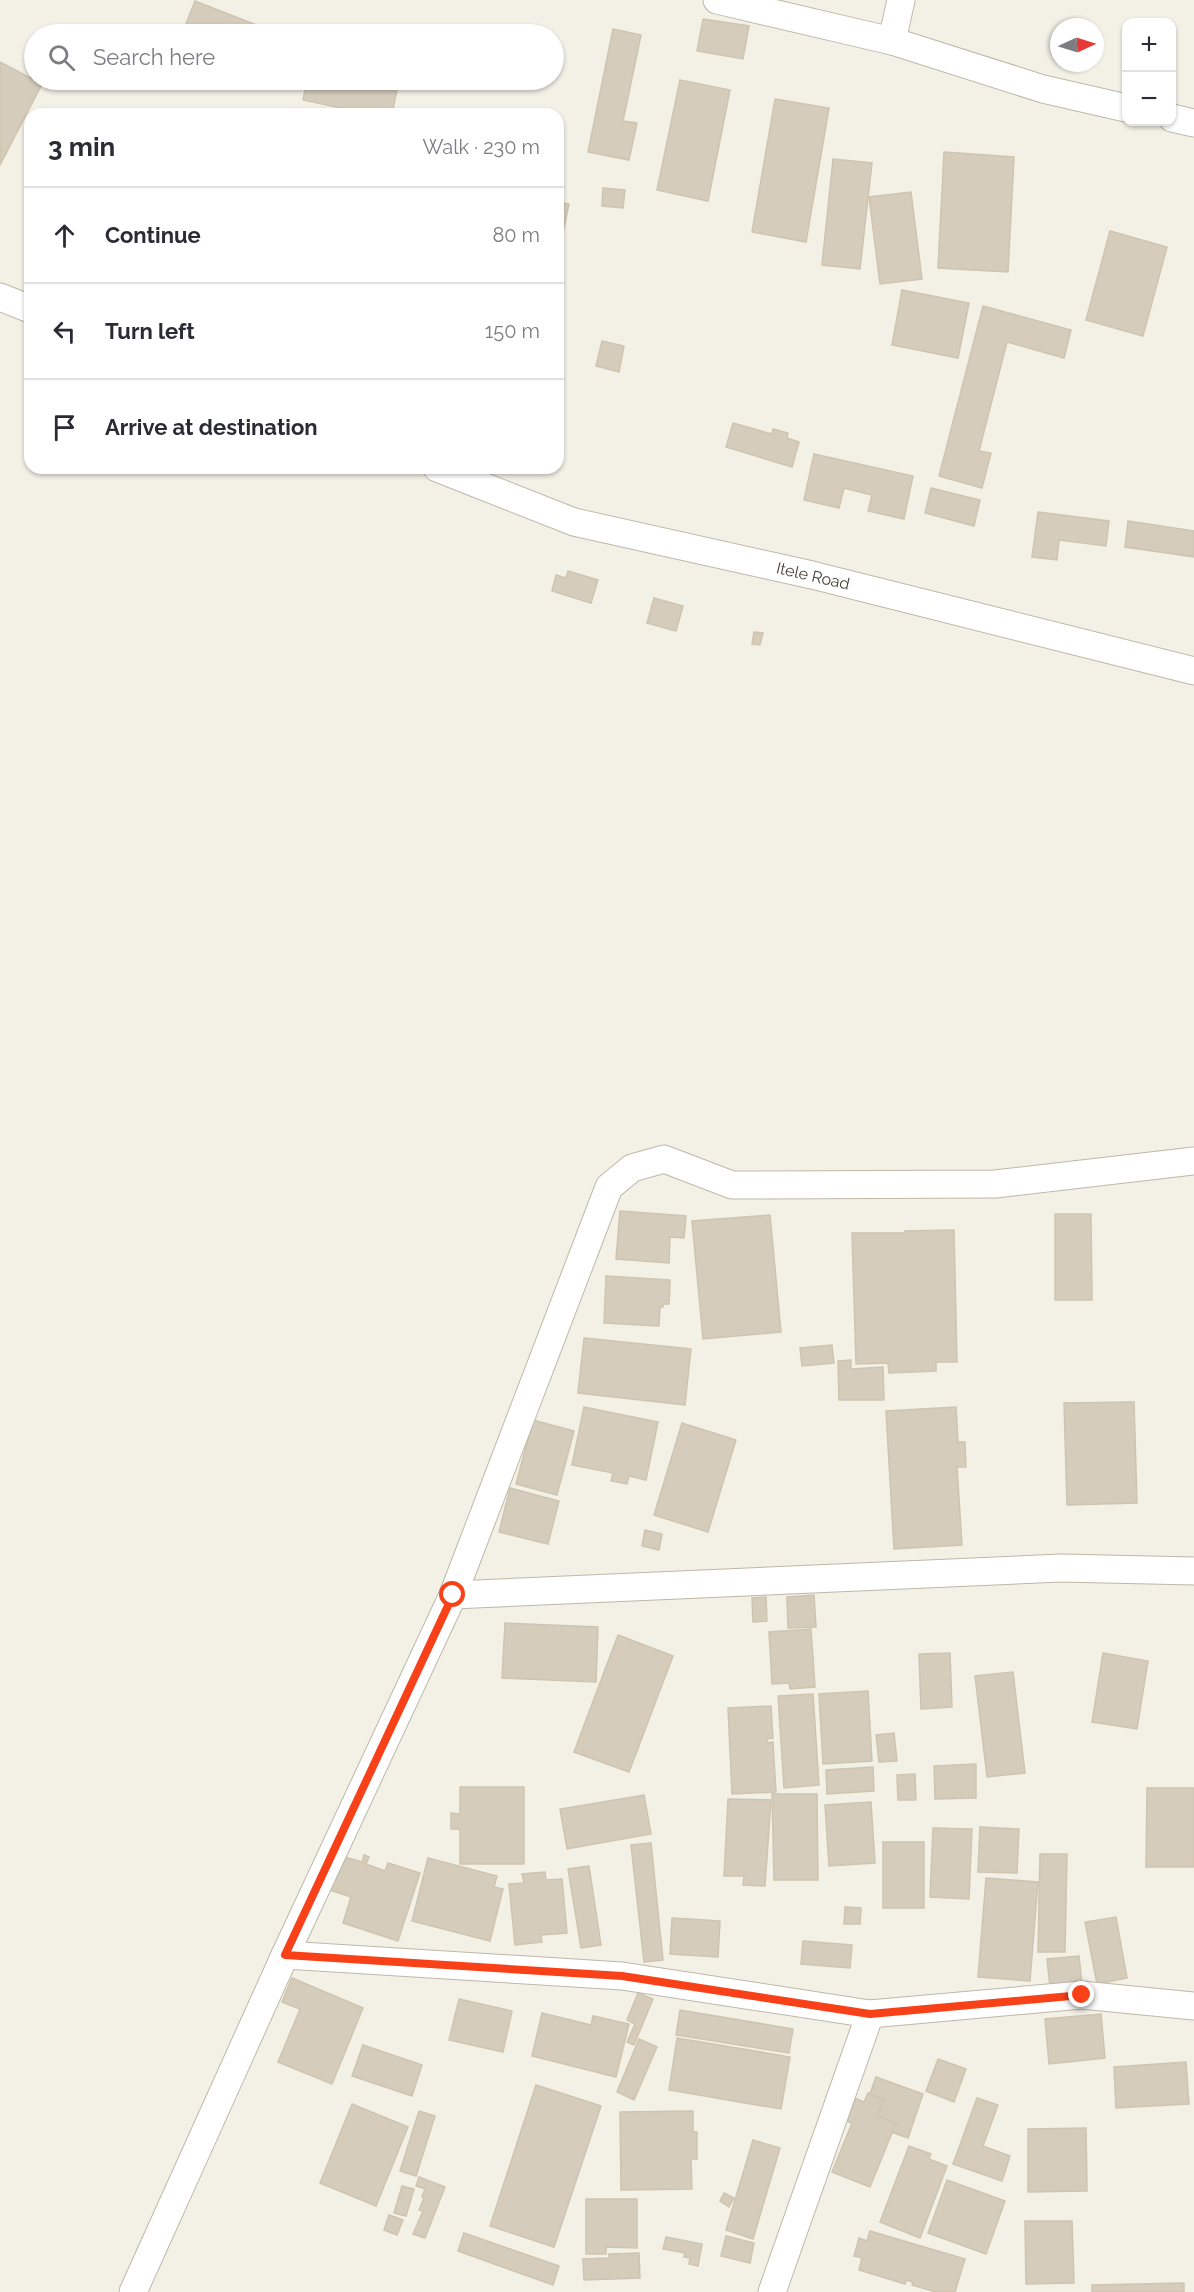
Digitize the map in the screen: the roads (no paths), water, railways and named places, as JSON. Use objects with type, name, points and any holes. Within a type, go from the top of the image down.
[{"type":"street","points":[[717,0],[892,41],[1042,90],[1122,107]]},
{"type":"street","points":[[892,41],[901,0]]},
{"type":"street","points":[[1176,119],[1194,123]]},
{"type":"street","points":[[0,297],[24,307]]},
{"type":"street","name":"Itele Road","points":[[452,474],[574,522],[812,575],[1194,670]]},
{"type":"street","points":[[133,2292],[285,1955],[453,1595],[609,1187],[632,1168],[664,1159],[732,1185],[995,1184],[1194,1161]]},
{"type":"street","points":[[453,1595],[1061,1568],[1194,1571]]},
{"type":"street","points":[[285,1955],[622,1976],[870,2014],[1082,1995],[1194,2006]]},
{"type":"street","points":[[772,2292],[870,2014]]}]
